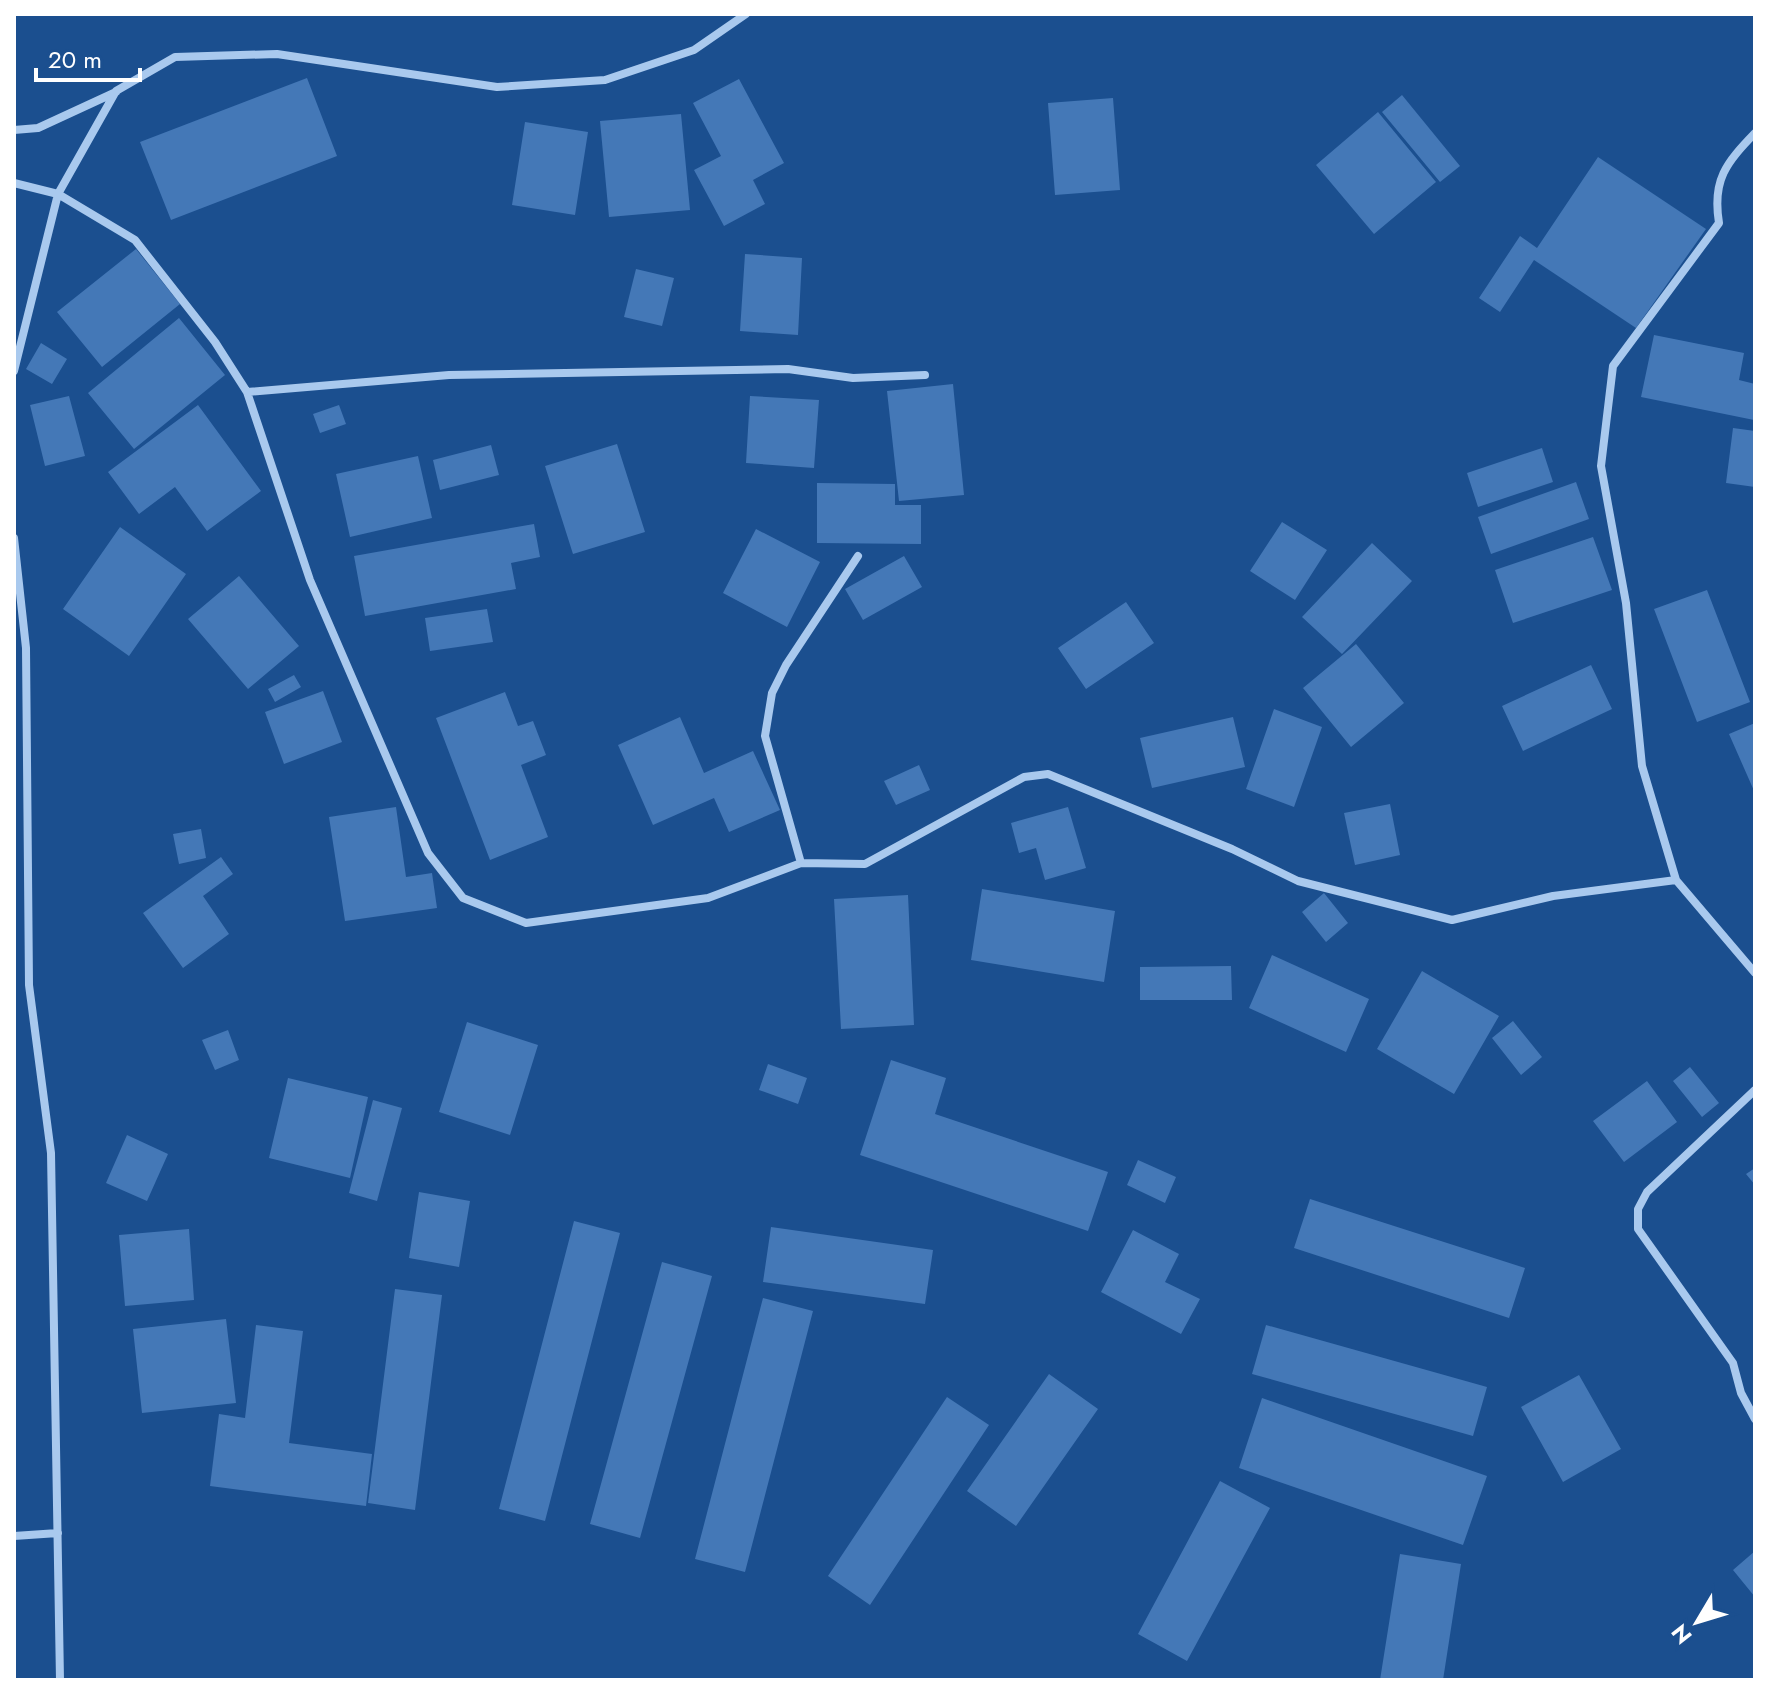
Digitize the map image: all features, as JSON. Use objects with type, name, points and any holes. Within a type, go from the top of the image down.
[{"type":"street","points":[[14,130],[38,128],[116,91],[175,57],[277,54],[497,87],[605,80],[694,50],[746,14]]},
{"type":"street","points":[[14,371],[58,194],[116,91]]},
{"type":"street","points":[[1755,133],[1720,175],[1716,203],[1719,223],[1613,366],[1601,466],[1626,603],[1642,766],[1676,880],[1755,973]]},
{"type":"street","points":[[14,183],[58,194],[135,240],[215,342],[247,392],[310,580],[428,853],[463,898],[526,923],[708,898],[801,863],[865,864],[1024,777],[1048,774],[1232,849],[1298,881],[1452,920],[1553,896],[1676,880]]},
{"type":"street","points":[[247,392],[449,375],[788,369],[853,378],[925,375]]},
{"type":"street","points":[[14,538],[26,648],[29,985],[51,1153],[60,1680]]},
{"type":"street","points":[[801,863],[765,736],[772,693],[786,665],[858,556]]},
{"type":"street","points":[[1755,1090],[1647,1192],[1638,1209],[1638,1229],[1733,1363],[1741,1393],[1755,1419]]},
{"type":"street","points":[[14,1536],[58,1533]]},
{"type":"building","points":[[307,78],[337,156],[171,220],[140,142]]},
{"type":"building","points":[[739,79],[784,163],[753,180],[765,204],[724,226],[694,170],[721,156],[693,103]]},
{"type":"building","points":[[1402,95],[1460,166],[1440,182],[1382,112]]},
{"type":"building","points":[[1113,98],[1120,190],[1055,195],[1048,103]]},
{"type":"building","points":[[1378,112],[1436,182],[1374,234],[1316,165]]},
{"type":"building","points":[[681,114],[690,210],[609,217],[600,121]]},
{"type":"building","points":[[525,122],[588,132],[575,215],[512,205]]},
{"type":"building","points":[[1598,157],[1706,229],[1636,328],[1534,260],[1500,312],[1479,298],[1520,236],[1537,248]]},
{"type":"building","points":[[136,249],[180,304],[102,367],[57,312]]},
{"type":"building","points":[[745,254],[802,258],[798,335],[740,331]]},
{"type":"building","points":[[636,269],[674,278],[662,326],[624,317]]},
{"type":"building","points":[[179,318],[225,375],[134,449],[88,393]]},
{"type":"building","points":[[1654,335],[1744,353],[1739,380],[1755,384],[1754,420],[1641,397]]},
{"type":"building","points":[[41,343],[67,359],[52,384],[26,369]]},
{"type":"building","points":[[953,384],[964,495],[899,501],[887,391]]},
{"type":"building","points":[[69,396],[85,456],[45,466],[30,405]]},
{"type":"building","points":[[750,396],[819,400],[814,468],[746,463]]},
{"type":"building","points":[[198,405],[261,491],[207,531],[175,487],[139,514],[108,472]]},
{"type":"building","points":[[339,405],[346,424],[320,433],[313,414]]},
{"type":"building","points":[[1733,428],[1755,431],[1755,487],[1726,483]]},
{"type":"building","points":[[617,444],[645,532],[573,554],[545,466]]},
{"type":"building","points":[[491,445],[499,475],[440,490],[433,460]]},
{"type":"building","points":[[1542,448],[1553,482],[1478,507],[1467,473]]},
{"type":"building","points":[[418,456],[432,518],[350,537],[336,474]]},
{"type":"building","points":[[1576,482],[1589,519],[1491,554],[1478,517]]},
{"type":"building","points":[[817,483],[895,484],[895,505],[921,505],[921,544],[817,543]]},
{"type":"building","points":[[1282,522],[1327,550],[1295,600],[1250,571]]},
{"type":"building","points":[[534,524],[540,557],[511,563],[516,589],[365,616],[354,556]]},
{"type":"building","points":[[120,527],[186,574],[129,656],[63,609]]},
{"type":"building","points":[[756,529],[820,562],[787,627],[723,593]]},
{"type":"building","points":[[1593,537],[1612,590],[1513,623],[1495,570]]},
{"type":"building","points":[[1372,543],[1412,581],[1342,654],[1302,617]]},
{"type":"building","points":[[904,556],[922,587],[863,620],[845,589]]},
{"type":"building","points":[[239,576],[299,646],[248,689],[188,619]]},
{"type":"building","points":[[1707,590],[1750,702],[1697,722],[1654,609]]},
{"type":"building","points":[[1126,602],[1154,643],[1086,689],[1058,648]]},
{"type":"building","points":[[487,609],[493,642],[430,651],[425,618]]},
{"type":"building","points":[[1356,644],[1404,703],[1351,747],[1303,688]]},
{"type":"building","points":[[1591,665],[1612,709],[1523,751],[1502,706]]},
{"type":"building","points":[[294,675],[301,687],[275,702],[268,689]]},
{"type":"building","points":[[323,691],[342,742],[284,764],[265,712]]},
{"type":"building","points":[[505,692],[518,726],[533,721],[546,755],[521,765],[548,837],[490,860],[436,718]]},
{"type":"building","points":[[1274,709],[1322,727],[1294,807],[1246,789]]},
{"type":"building","points":[[680,717],[704,773],[753,751],[780,810],[729,832],[714,798],[653,825],[618,745]]},
{"type":"building","points":[[1233,717],[1245,767],[1152,788],[1140,738]]},
{"type":"building","points":[[1755,723],[1755,793],[1729,734]]},
{"type":"building","points":[[919,765],[930,790],[896,805],[884,781]]},
{"type":"building","points":[[1390,804],[1400,855],[1355,865],[1344,813]]},
{"type":"building","points":[[396,807],[406,877],[432,873],[437,908],[345,921],[329,817]]},
{"type":"building","points":[[1068,807],[1086,868],[1045,880],[1036,848],[1019,853],[1011,823]]},
{"type":"building","points":[[201,829],[206,858],[179,864],[173,834]]},
{"type":"building","points":[[221,857],[233,874],[203,896],[229,934],[183,968],[143,913]]},
{"type":"building","points":[[982,889],[1115,911],[1104,982],[971,960]]},
{"type":"building","points":[[1324,893],[1348,923],[1326,942],[1302,912]]},
{"type":"building","points":[[908,895],[914,1025],[841,1029],[834,899]]},
{"type":"building","points":[[1272,955],[1369,999],[1346,1052],[1249,1008]]},
{"type":"building","points":[[1231,966],[1232,1000],[1140,1000],[1140,967]]},
{"type":"building","points":[[1422,971],[1499,1016],[1454,1094],[1377,1049]]},
{"type":"building","points":[[1513,1021],[1542,1057],[1521,1075],[1492,1038]]},
{"type":"building","points":[[467,1022],[538,1045],[510,1135],[439,1112]]},
{"type":"building","points":[[228,1030],[239,1060],[215,1070],[202,1040]]},
{"type":"building","points":[[891,1060],[946,1078],[935,1114],[1108,1172],[1088,1231],[860,1155]]},
{"type":"building","points":[[768,1064],[807,1078],[798,1104],[759,1090]]},
{"type":"building","points":[[1690,1067],[1719,1103],[1702,1117],[1673,1081]]},
{"type":"building","points":[[288,1078],[368,1097],[350,1178],[269,1158]]},
{"type":"building","points":[[1647,1081],[1677,1122],[1624,1162],[1593,1121]]},
{"type":"building","points":[[373,1100],[402,1108],[377,1201],[349,1193]]},
{"type":"building","points":[[127,1135],[168,1154],[147,1201],[106,1183]]},
{"type":"building","points":[[1138,1160],[1176,1177],[1165,1203],[1127,1185]]},
{"type":"building","points":[[1755,1168],[1755,1185],[1746,1174]]},
{"type":"building","points":[[419,1192],[470,1201],[459,1267],[409,1258]]},
{"type":"building","points":[[1310,1199],[1525,1268],[1509,1318],[1294,1248]]},
{"type":"building","points":[[574,1221],[620,1233],[545,1521],[499,1509]]},
{"type":"building","points":[[771,1227],[933,1250],[925,1304],[763,1282]]},
{"type":"building","points":[[189,1229],[194,1300],[125,1306],[119,1235]]},
{"type":"building","points":[[1133,1230],[1179,1254],[1165,1282],[1200,1299],[1181,1334],[1101,1292]]},
{"type":"building","points":[[662,1262],[712,1276],[640,1538],[590,1524]]},
{"type":"building","points":[[395,1289],[442,1295],[415,1510],[368,1503]]},
{"type":"building","points":[[763,1298],[813,1311],[745,1572],[695,1559]]},
{"type":"building","points":[[226,1319],[236,1403],[142,1413],[133,1329]]},
{"type":"building","points":[[256,1325],[303,1331],[289,1443],[372,1454],[366,1506],[210,1486],[219,1414],[245,1418]]},
{"type":"building","points":[[1266,1325],[1487,1387],[1473,1436],[1252,1374]]},
{"type":"building","points":[[1049,1374],[1098,1409],[1016,1526],[967,1491]]},
{"type":"building","points":[[1579,1375],[1621,1449],[1563,1482],[1521,1407]]},
{"type":"building","points":[[947,1397],[989,1425],[870,1605],[828,1576]]},
{"type":"building","points":[[1262,1398],[1487,1476],[1463,1545],[1239,1468]]},
{"type":"building","points":[[1220,1481],[1270,1508],[1187,1661],[1138,1634]]},
{"type":"building","points":[[1755,1551],[1755,1597],[1733,1570]]},
{"type":"building","points":[[1400,1554],[1461,1564],[1443,1680],[1380,1680]]}]
